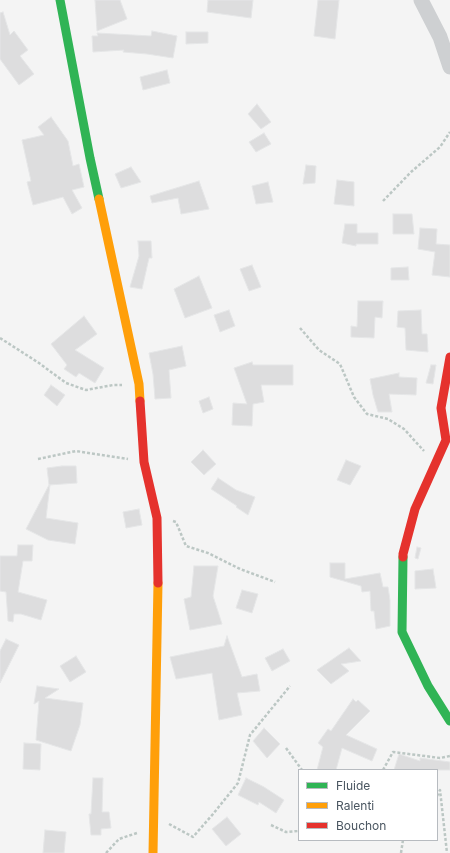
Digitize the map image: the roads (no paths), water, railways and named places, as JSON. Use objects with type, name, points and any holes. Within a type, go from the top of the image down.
[{"type":"street","points":[[60,0],[90,158],[139,384],[144,462],[157,518],[158,587],[153,853]]},
{"type":"street","points":[[421,0],[440,37],[450,67]]},
{"type":"street","points":[[450,358],[441,408],[446,440],[415,508],[403,554],[402,632],[428,686],[450,721]]}]
